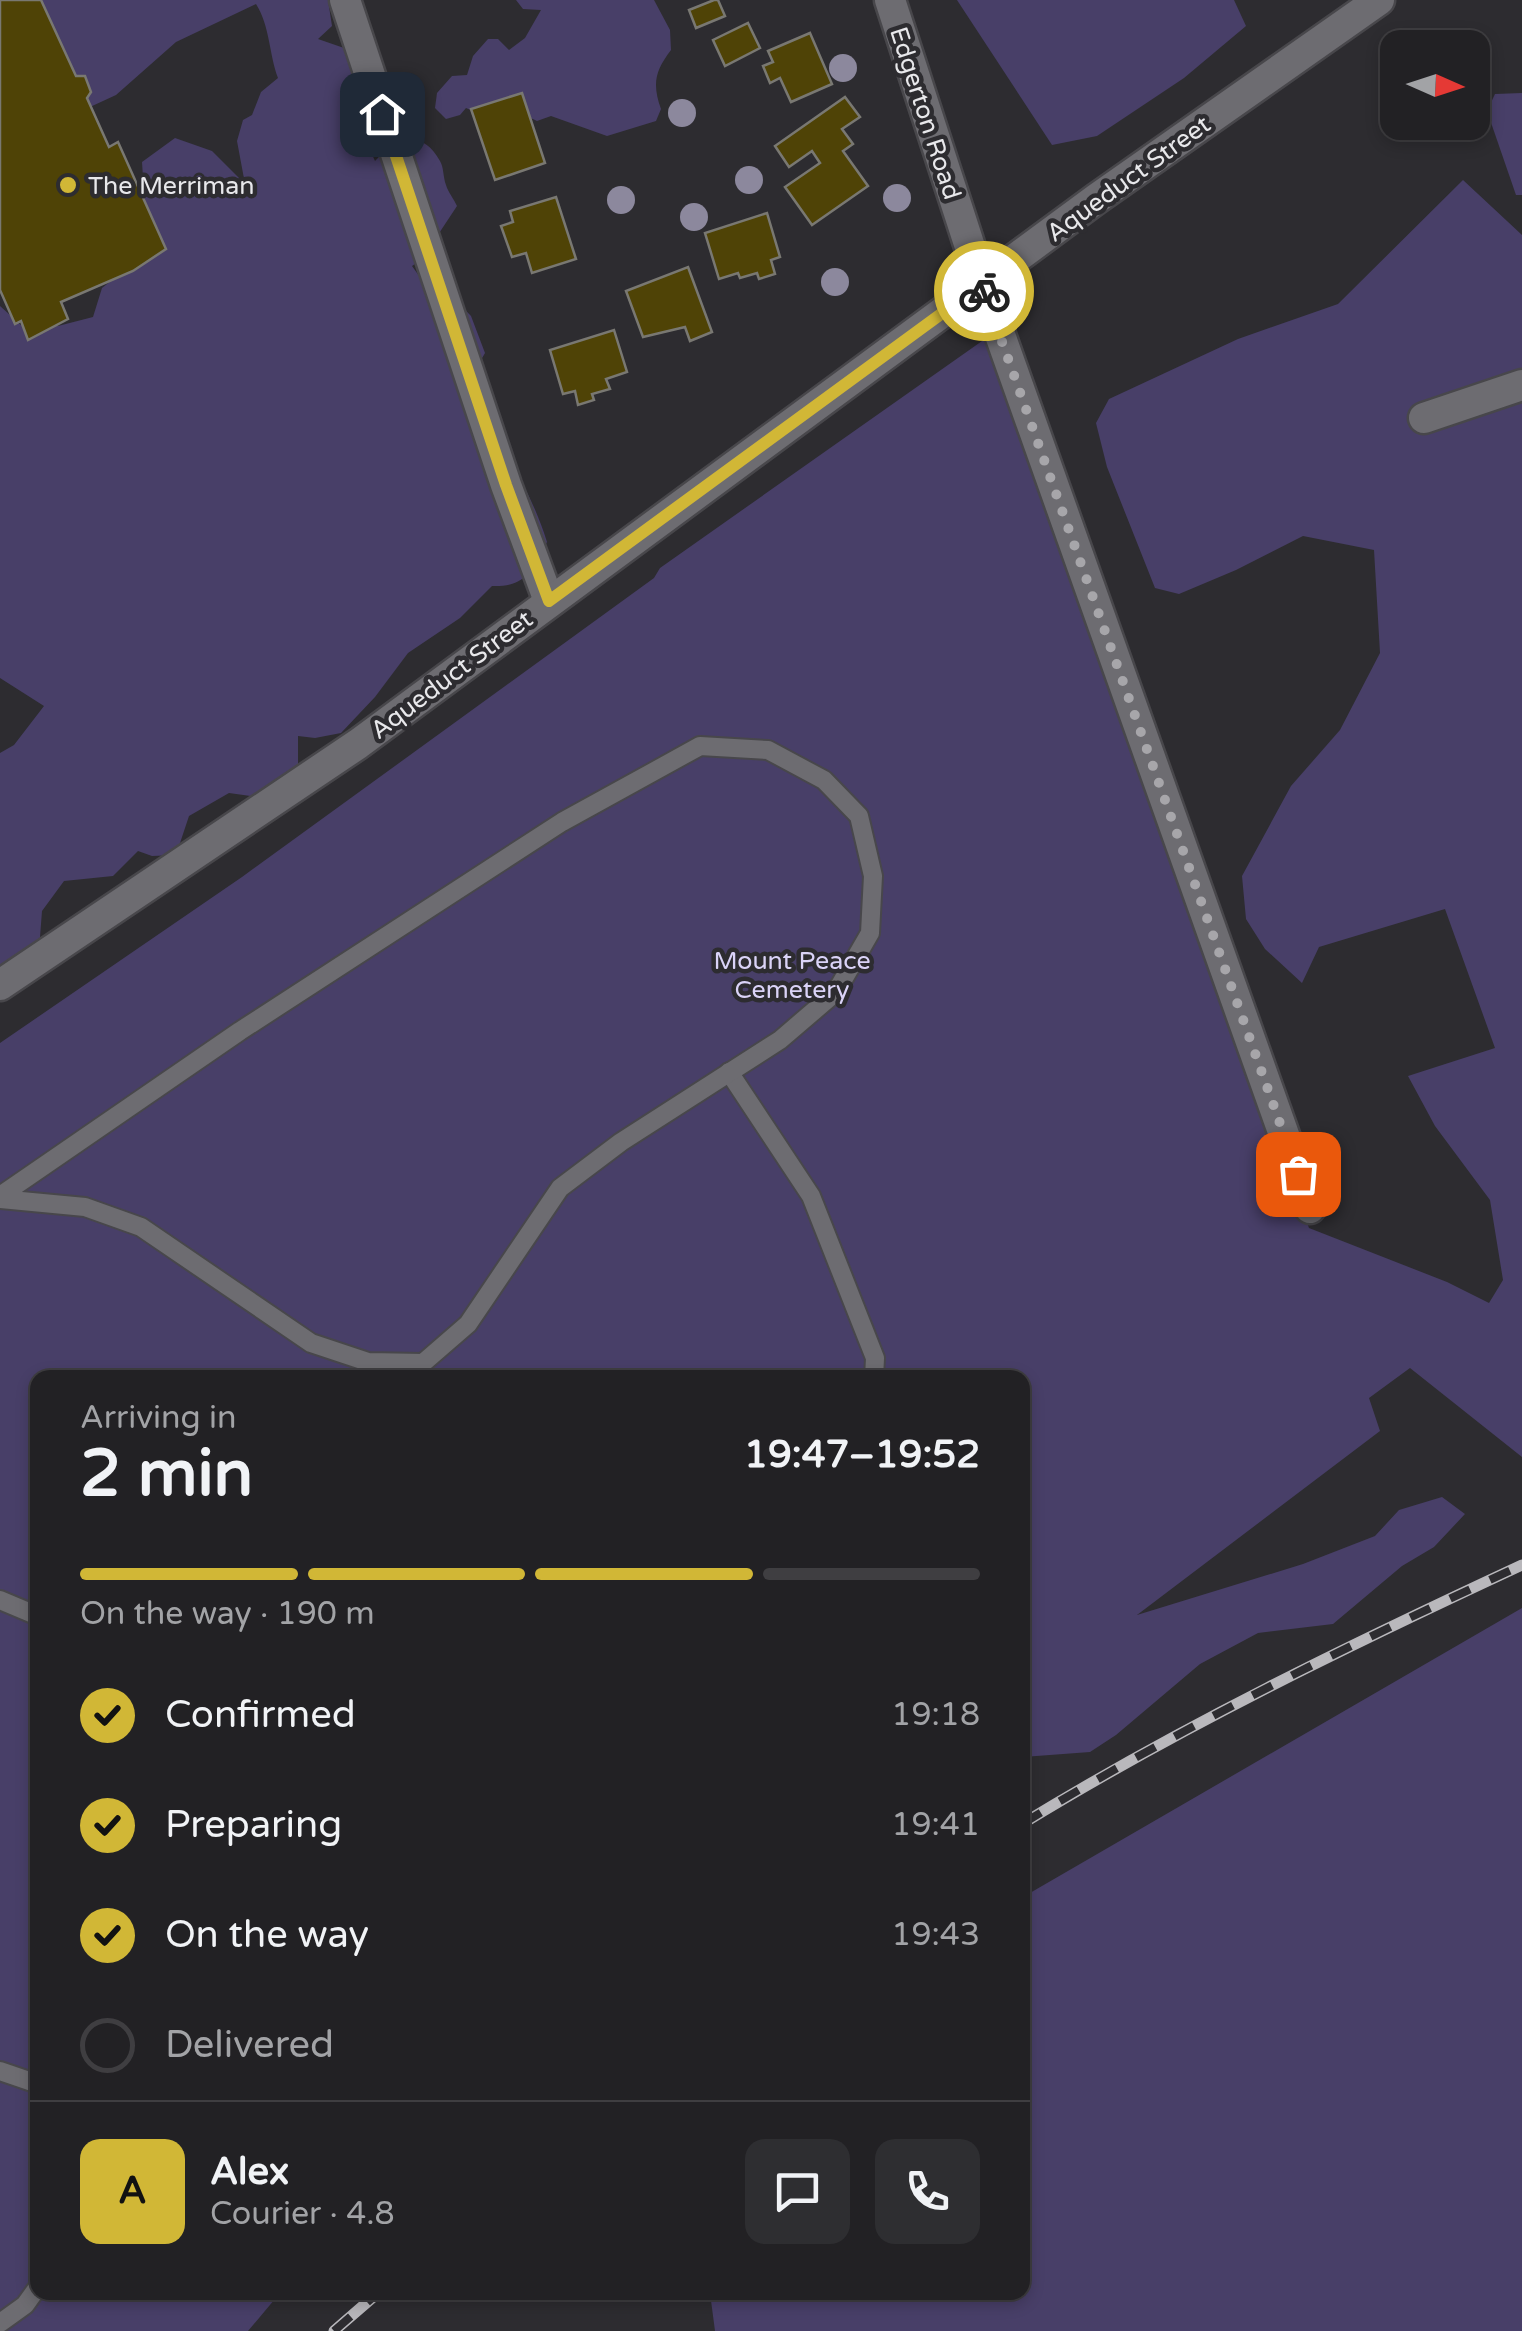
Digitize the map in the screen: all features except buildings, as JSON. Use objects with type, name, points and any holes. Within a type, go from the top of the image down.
[{"type":"street","points":[[345,0],[506,485],[549,601]]},
{"type":"street","name":"Edgerton Road","points":[[890,0],[982,284],[1310,1208]]},
{"type":"street","name":"Aqueduct Street","points":[[0,985],[358,744],[1096,199],[1379,0]]},
{"type":"street","points":[[1424,418],[1522,385]]},
{"type":"lane","points":[[700,746],[768,750],[824,780],[859,816],[873,876],[870,934],[836,992],[780,1040],[621,1142],[560,1188],[468,1324],[423,1363],[368,1362],[311,1343],[141,1227],[85,1207],[0,1198],[240,1031],[546,832],[700,746]]},
{"type":"lane","points":[[729,1072],[810,1196],[875,1358],[874,1370]]},
{"type":"lane","points":[[0,1600],[30,1613]]},
{"type":"lane","points":[[0,2071],[30,2081]]},
{"type":"lane","points":[[0,2323],[30,2298]]},
{"type":"green space","points":[[41,0],[328,0],[332,26],[318,39],[370,57],[392,78],[398,113],[360,128],[375,161],[400,142],[417,140],[433,150],[441,164],[457,206],[422,259],[412,266],[427,287],[448,292],[471,316],[485,353],[466,386],[521,480],[547,542],[521,580],[492,586],[460,618],[408,653],[341,733],[315,738],[298,736],[298,772],[265,798],[229,793],[189,816],[176,855],[152,856],[138,851],[113,876],[64,881],[42,911],[39,950],[0,973],[0,753],[14,745],[44,706],[0,678],[0,306],[21,325],[58,326],[93,317],[102,288],[160,242],[145,209],[142,162],[175,138],[212,151],[245,184],[237,141],[243,120],[252,115],[261,92],[278,78],[256,4],[176,42],[116,95],[90,107]]},
{"type":"green space","points":[[516,0],[654,0],[670,30],[671,50],[657,78],[661,109],[656,121],[607,136],[551,116],[537,121],[466,108],[460,115],[446,119],[435,108],[437,93],[452,76],[467,75],[473,56],[488,39],[498,39],[509,50],[525,38],[541,10],[523,9]]},
{"type":"green space","points":[[957,0],[1234,0],[1246,26],[1184,78],[1097,136],[1052,145]]},
{"type":"green space","points":[[1522,93],[1522,195],[1516,195],[1490,120],[1495,94]]},
{"type":"green space","name":"Mount Peace Cemetery","points":[[1463,180],[1522,235],[1522,1457],[1410,1368],[1369,1398],[1380,1431],[1137,1615],[1303,1564],[1375,1536],[1399,1510],[1442,1497],[1465,1514],[1434,1547],[1402,1566],[1333,1624],[1258,1633],[1200,1664],[1090,1752],[1030,1756],[1030,1370],[30,1370],[30,2300],[274,2300],[248,2331],[0,2331],[0,1043],[242,877],[654,578],[660,568],[992,334],[1309,1228],[1447,1282],[1489,1303],[1503,1280],[1490,1200],[1435,1126],[1408,1076],[1495,1048],[1445,909],[1319,947],[1302,983],[1265,949],[1246,919],[1242,876],[1291,786],[1340,730],[1380,653],[1374,550],[1303,536],[1179,594],[1155,588],[1107,467],[1096,423],[1109,399],[1238,339],[1338,304]]},
{"type":"green space","points":[[1522,1608],[1522,2331],[715,2331],[711,2300],[1030,2300],[1030,1893]]},
{"type":"railway","points":[[1030,1819],[1268,1687],[1522,1565]]},
{"type":"railway","points":[[334,2331],[370,2300]]},
{"type":"way so far","points":[[984,291],[1298,1174]]},
{"type":"place","name":"The Merriman","points":[[68,185]]},
{"type":"route","points":[[382,114],[506,485],[549,601],[982,284],[984,291]]}]
